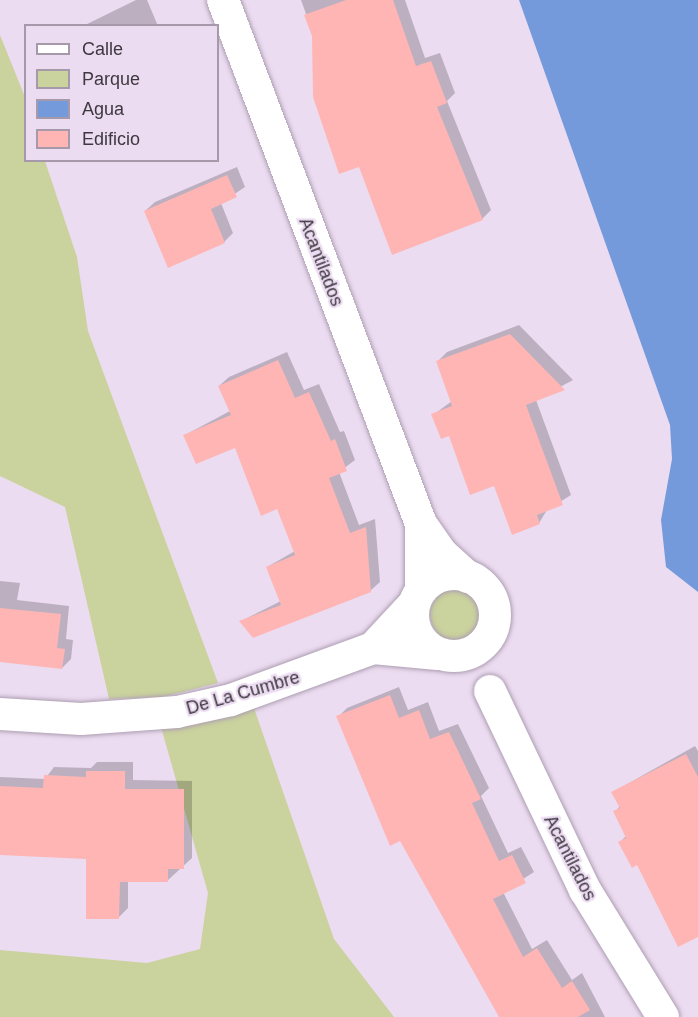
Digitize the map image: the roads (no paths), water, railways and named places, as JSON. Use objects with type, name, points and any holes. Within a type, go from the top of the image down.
[{"type":"street","name":"Acantilados","points":[[223,0],[421,524]]},
{"type":"street","points":[[421,524],[441,553],[493,602],[489,636],[490,691]]},
{"type":"street","points":[[421,524],[417,633],[490,691]]},
{"type":"street","points":[[373,648],[418,597],[443,576],[468,577]]},
{"type":"street","points":[[373,648],[444,655],[472,652],[489,636]]},
{"type":"street","name":"De La Cumbre","points":[[0,714],[81,719],[177,712],[231,700],[373,648]]},
{"type":"street","name":"Acantilados","points":[[490,691],[585,890],[663,1017]]},
{"type":"water","points":[[519,0],[698,0],[698,592],[666,567],[661,520],[672,459],[670,425]]}]
